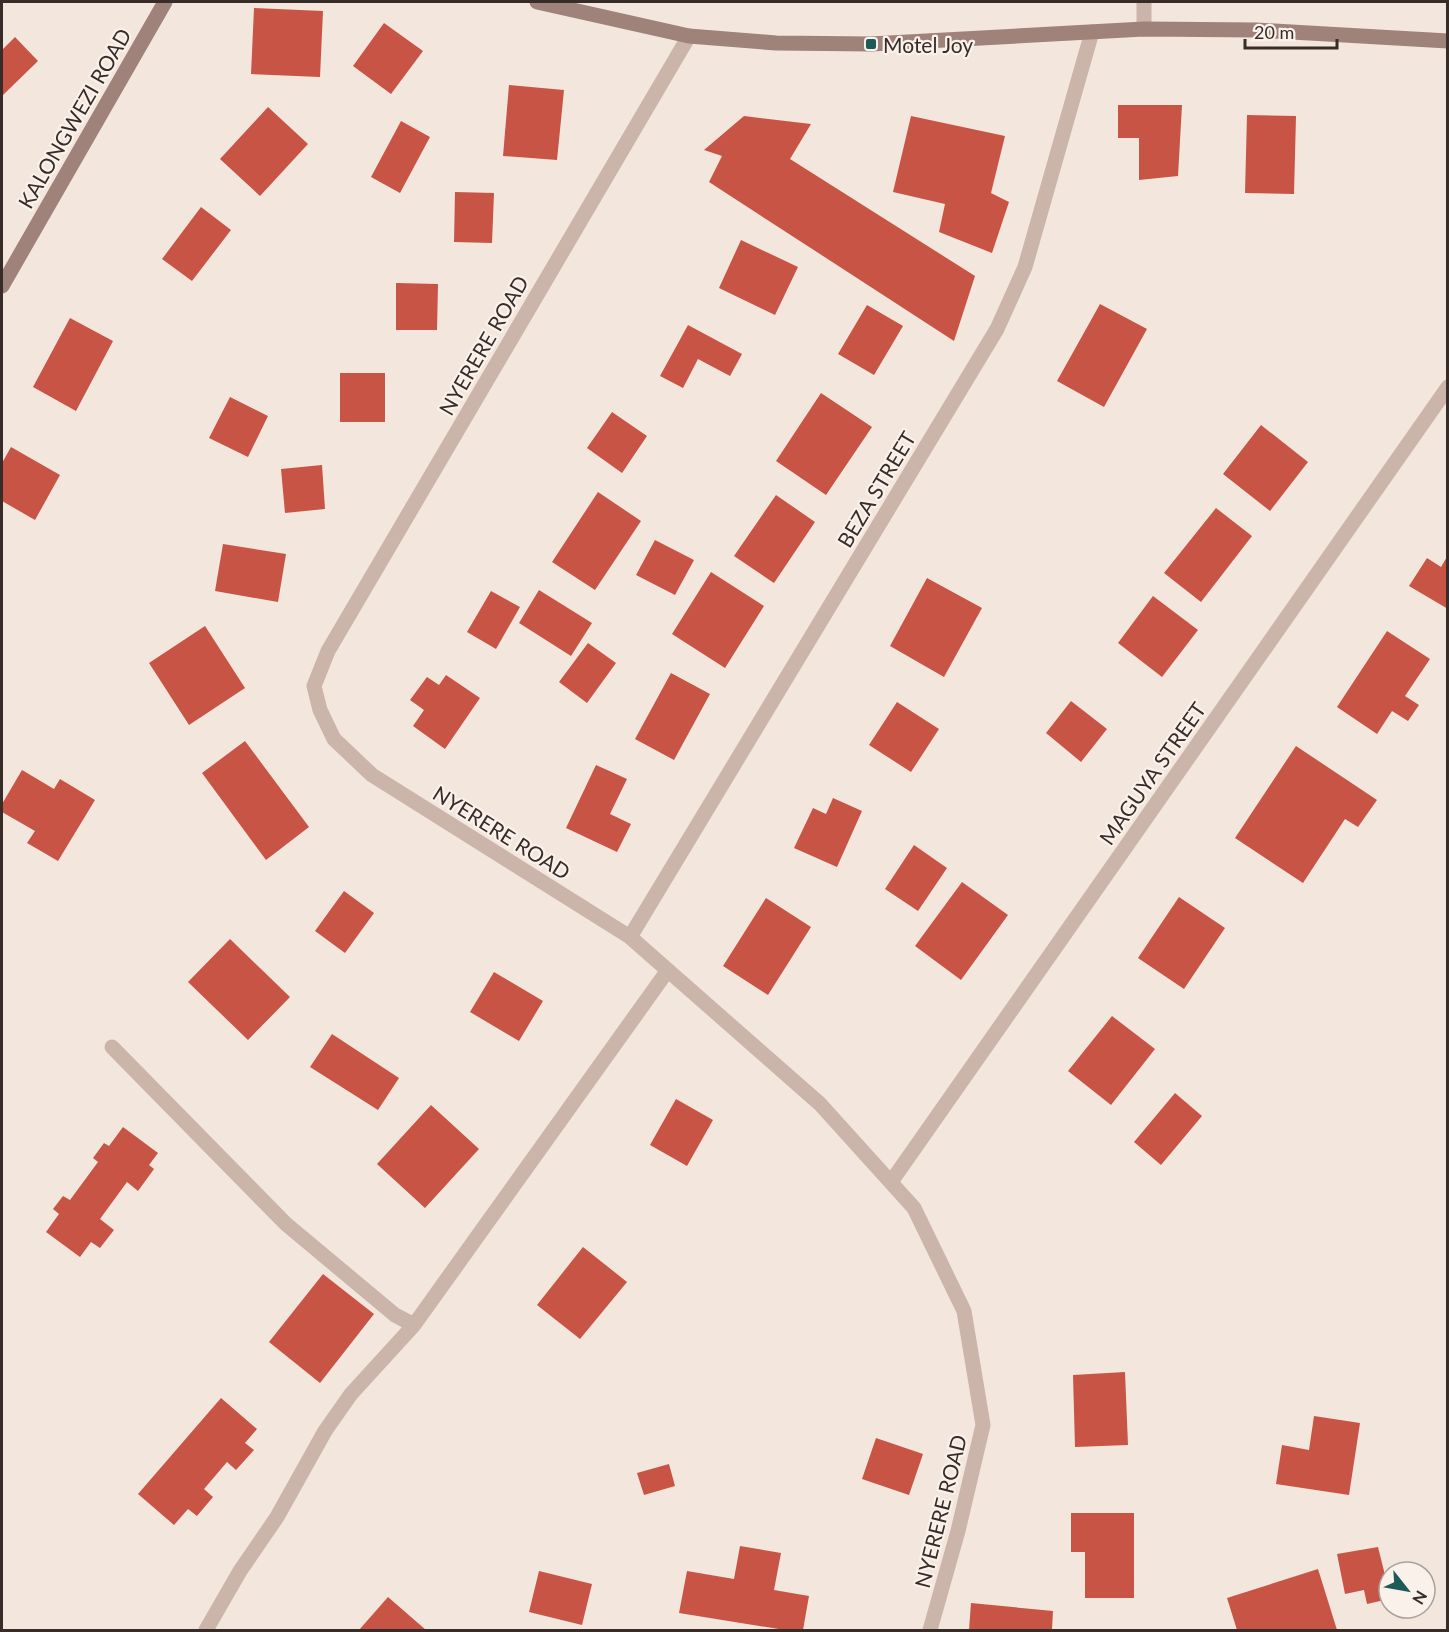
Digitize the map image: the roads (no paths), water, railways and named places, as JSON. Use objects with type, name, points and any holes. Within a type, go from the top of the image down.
[{"type":"street","name":"KALONGWEZI ROAD","points":[[2,286],[165,2]]},
{"type":"street","points":[[537,2],[689,36],[776,43],[871,44],[1144,29],[1256,30],[1448,41]]},
{"type":"street","points":[[1143,2],[1144,29]]},
{"type":"street","name":"BEZA STREET","points":[[630,938],[997,329],[1025,267],[1092,33]]},
{"type":"street","name":"NYERERE ROAD","points":[[689,36],[328,651],[314,686],[320,710],[334,739],[372,775],[630,938],[820,1104],[914,1208],[964,1311],[983,1425],[958,1531],[930,1630]]},
{"type":"street","name":"MAGUYA STREET","points":[[891,1182],[1448,387]]},
{"type":"street","points":[[206,1630],[240,1571],[277,1517],[325,1431],[351,1394],[423,1315],[668,970]]},
{"type":"street","points":[[112,1047],[286,1224],[395,1315],[414,1325]]},
{"type":"place","name":"Motel Joy","points":[[871,44]]}]
